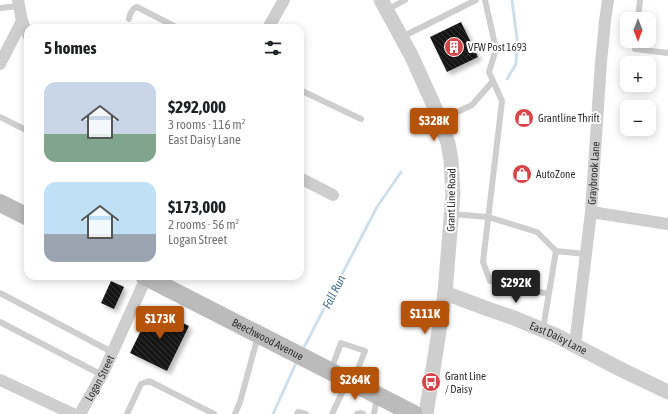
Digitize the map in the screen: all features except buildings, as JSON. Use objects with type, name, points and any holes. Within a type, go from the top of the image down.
[{"type":"main road","points":[[0,203],[24,215]]},
{"type":"main road","name":"Beechwood Avenue","points":[[153,280],[414,414]]},
{"type":"street","points":[[270,24],[284,0]]},
{"type":"street","name":"Graybrook Lane","points":[[575,345],[591,212],[601,62],[608,0]]},
{"type":"street","points":[[19,3],[24,26]]},
{"type":"street","name":"Grant Line Road","points":[[384,5],[402,37],[440,120],[448,143],[453,177],[445,293],[426,414]]},
{"type":"street","points":[[0,64],[22,21]]},
{"type":"street","points":[[304,180],[333,195]]},
{"type":"street","points":[[591,212],[668,224]]},
{"type":"street","name":"Logan Street","points":[[80,414],[102,375],[143,280]]},
{"type":"street","name":"East Daisy Lane","points":[[445,293],[542,330],[668,392]]},
{"type":"street","points":[[0,380],[73,414]]},
{"type":"lane","points":[[384,5],[405,0]]},
{"type":"lane","points":[[402,37],[476,0]]},
{"type":"lane","points":[[484,0],[496,49],[489,72],[502,101],[483,262],[490,281],[549,294]]},
{"type":"lane","points":[[639,12],[640,0]]},
{"type":"lane","points":[[0,8],[19,3]]},
{"type":"lane","points":[[128,19],[135,8],[138,7],[170,24]]},
{"type":"lane","points":[[635,48],[668,53]]},
{"type":"lane","points":[[440,120],[472,106],[493,81]]},
{"type":"lane","points":[[304,92],[361,119]]},
{"type":"lane","points":[[0,117],[24,128]]},
{"type":"lane","points":[[451,214],[488,217],[537,232],[556,251],[585,254]]},
{"type":"lane","points":[[542,330],[556,251]]},
{"type":"lane","points":[[0,293],[112,352]]},
{"type":"lane","points":[[0,322],[102,375]]},
{"type":"lane","points":[[235,414],[240,402],[259,335]]},
{"type":"lane","points":[[330,371],[341,343],[365,351],[332,414]]},
{"type":"lane","points":[[127,414],[141,384],[149,381],[214,414]]},
{"type":"lane","points":[[374,414],[378,396]]},
{"type":"lane","points":[[297,414],[298,412],[306,414]]},
{"type":"lane","points":[[357,414],[361,412],[363,414]]},
{"type":"waterway","name":"Fall Run","points":[[507,79],[516,64],[517,39],[512,0]]},
{"type":"waterway","name":"Fall Run","points":[[302,351],[377,207],[401,172]]},
{"type":"waterway","name":"Fall Run","points":[[273,414],[297,361]]},
{"type":"place","name":"VFW Post 1693","points":[[454,47]]},
{"type":"place","name":"Grantline Thrift","points":[[524,118]]},
{"type":"place","name":"AutoZone","points":[[522,174]]},
{"type":"place","name":"Grant Line / Daisy","points":[[431,382]]}]
